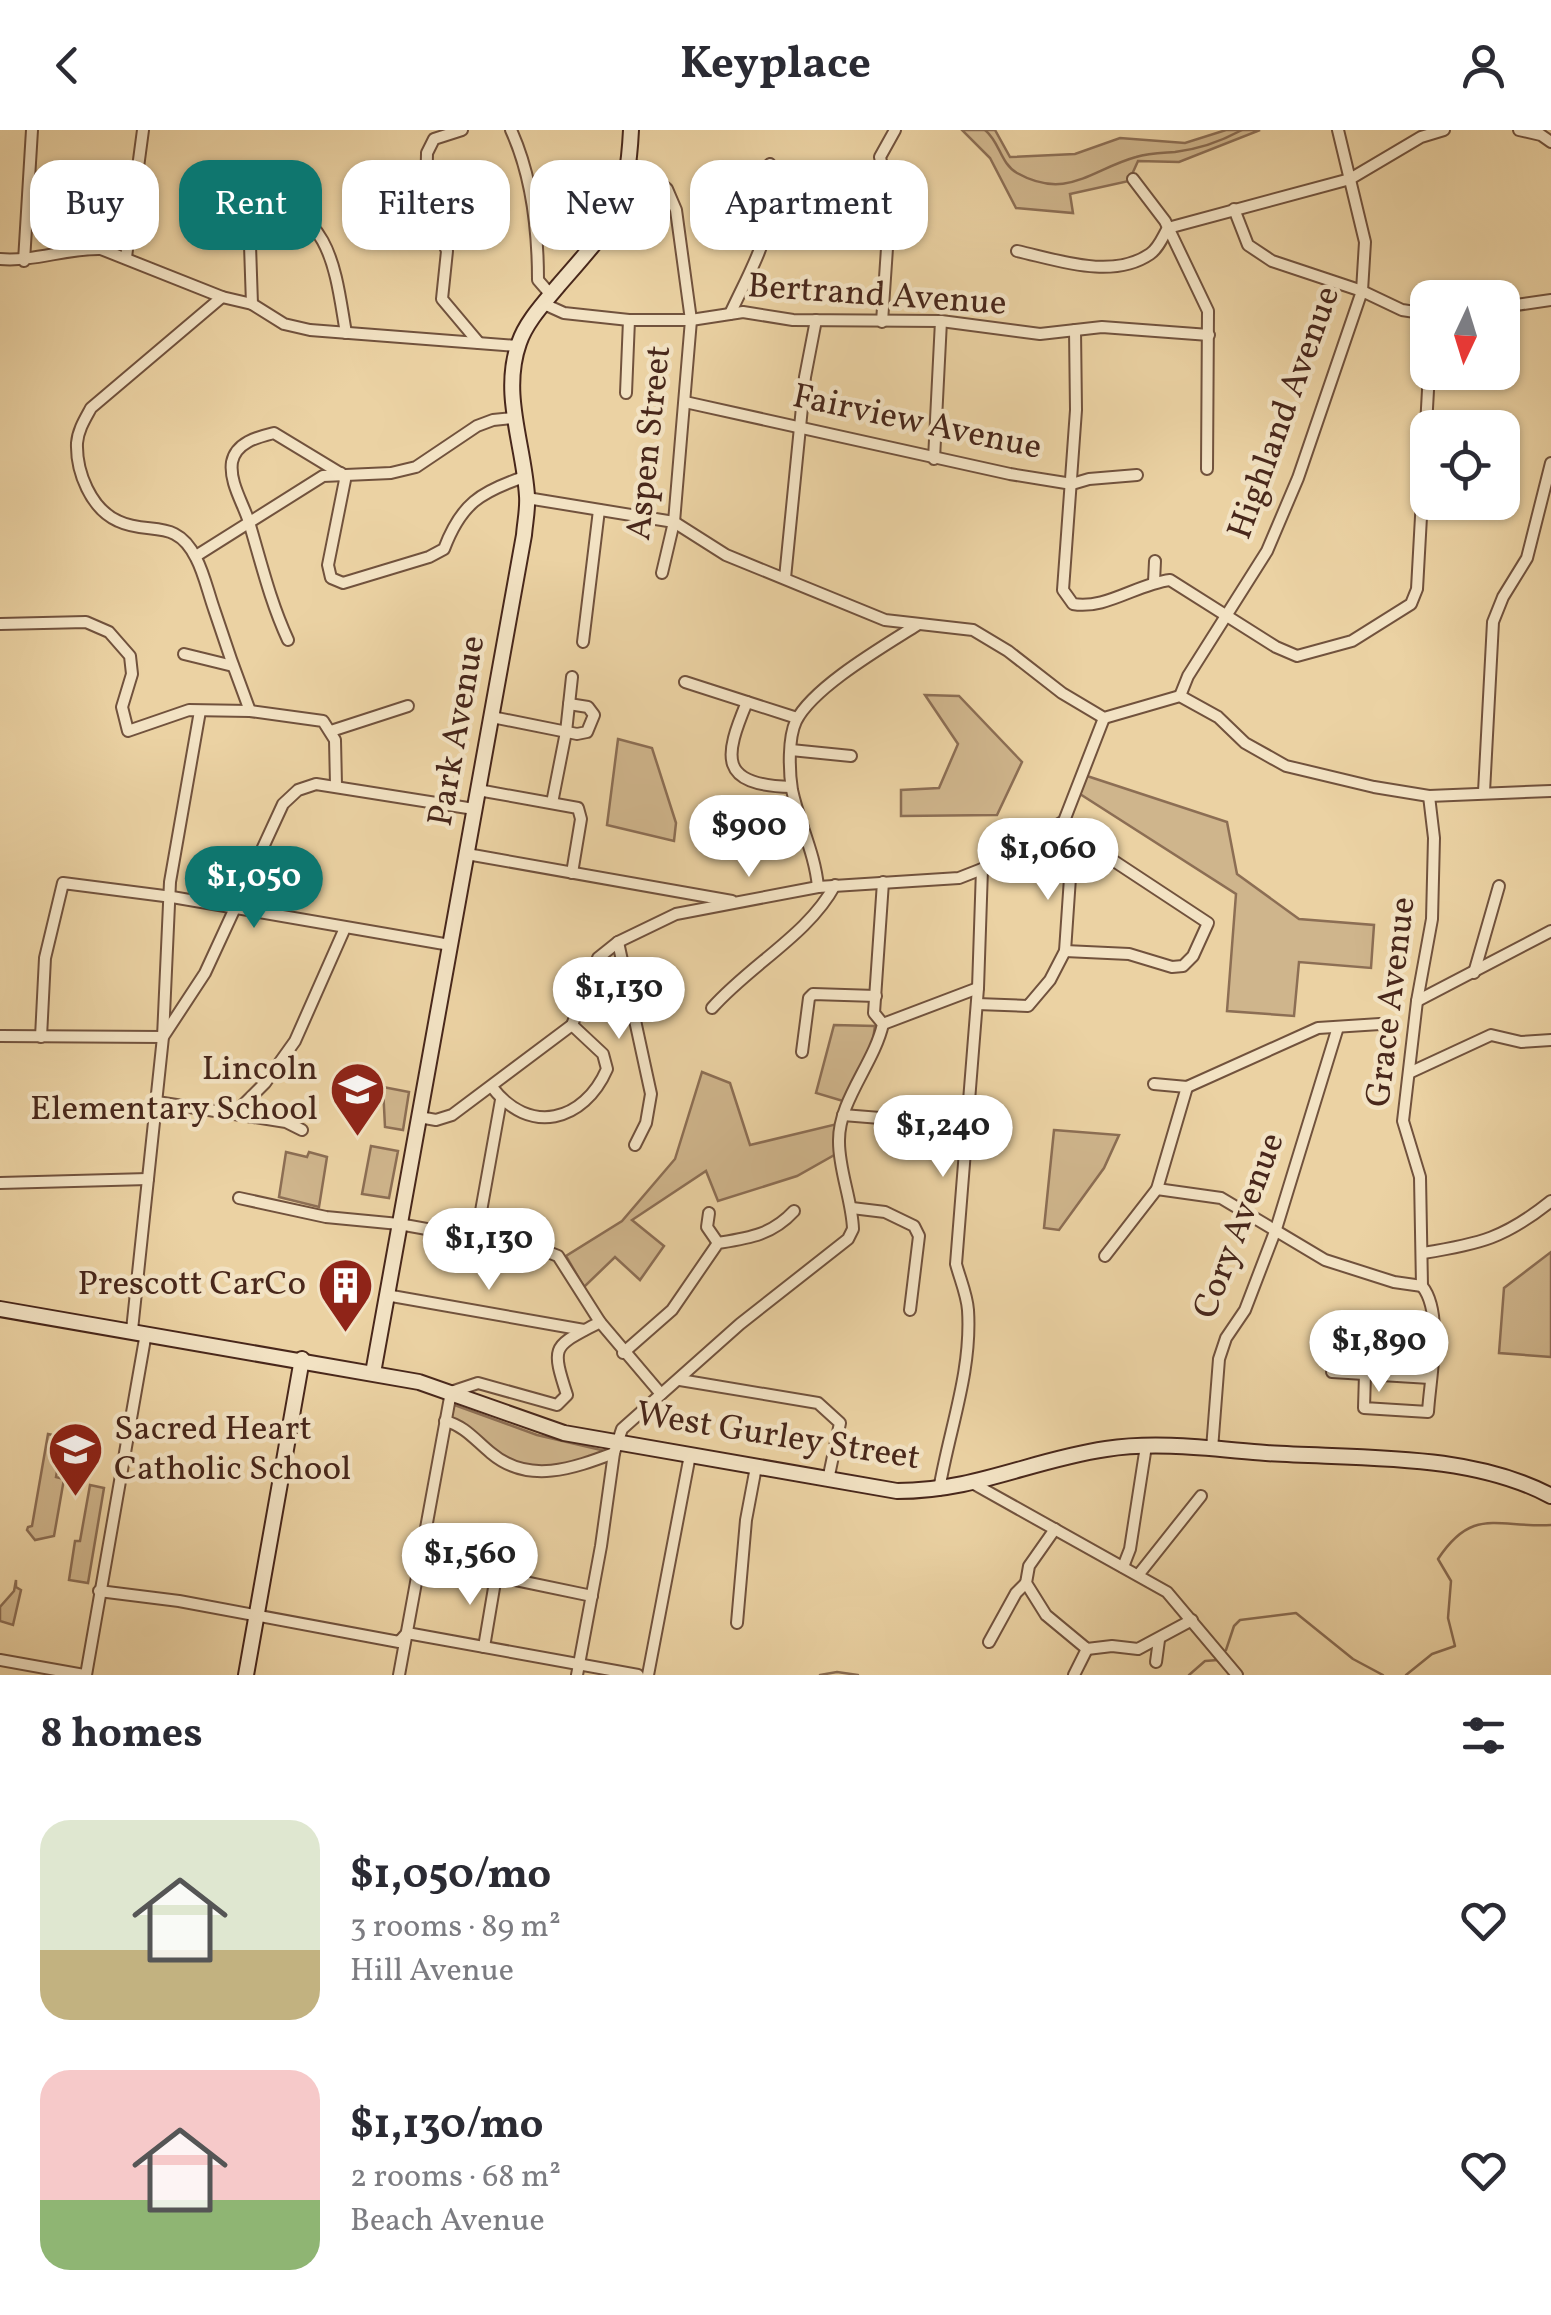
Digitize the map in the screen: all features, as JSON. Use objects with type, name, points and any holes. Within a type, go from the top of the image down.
[{"type":"main road","name":"Park Avenue","points":[[630,160],[631,130]]},
{"type":"main road","name":"Park Avenue","points":[[372,1372],[492,717],[527,498],[513,418],[517,346],[526,327],[590,250]]},
{"type":"main road","name":"West Gurley Street","points":[[0,1309],[372,1372],[451,1392],[615,1448],[690,1455],[897,1490],[939,1490],[974,1484],[1074,1454],[1146,1446],[1468,1468],[1526,1482],[1551,1496]]},
{"type":"main road","points":[[246,1675],[302,1359]]},
{"type":"street","points":[[24,261],[32,130]]},
{"type":"street","points":[[126,257],[144,130]]},
{"type":"street","points":[[462,130],[434,139],[427,153],[426,202],[446,251],[442,299],[479,343]]},
{"type":"street","points":[[511,130],[530,191],[538,280],[548,299]]},
{"type":"street","points":[[882,322],[890,204],[880,157],[895,130]]},
{"type":"street","name":"Highland Avenue","points":[[1180,696],[1188,676],[1267,551],[1298,478],[1362,291],[1365,242],[1338,130]]},
{"type":"street","points":[[1017,251],[1107,268],[1150,255],[1168,228],[1350,179],[1421,137],[1444,130]]},
{"type":"street","points":[[1519,130],[1541,135],[1551,142]]},
{"type":"street","points":[[1133,178],[1168,228],[1208,311],[1207,469]]},
{"type":"street","name":"Aspen Street","points":[[662,573],[674,522],[691,320],[676,210],[670,197]]},
{"type":"street","points":[[252,304],[249,216],[258,204],[275,204],[313,223],[325,243],[336,274],[346,333]]},
{"type":"street","points":[[1234,209],[1248,244],[1272,260],[1410,311]]},
{"type":"street","points":[[0,259],[24,261],[83,248],[101,249],[252,304],[284,324],[346,333],[517,346]]},
{"type":"street","points":[[730,314],[759,250]]},
{"type":"street","points":[[222,296],[91,408],[80,428],[77,444],[85,486],[97,505],[112,519],[132,528],[157,527],[176,533],[196,556],[250,711]]},
{"type":"street","name":"Bertrand Avenue","points":[[548,299],[564,314],[630,320],[691,320],[743,312],[816,320],[941,321],[1040,334],[1102,328],[1208,335]]},
{"type":"street","points":[[1520,304],[1551,300]]},
{"type":"street","points":[[626,393],[630,320]]},
{"type":"street","points":[[785,578],[805,377],[816,320]]},
{"type":"street","points":[[934,460],[941,321]]},
{"type":"street","points":[[1075,330],[1076,410],[1063,590],[1073,604],[1088,607],[1154,582],[1170,580],[1276,648],[1297,656],[1352,641],[1411,604],[1418,589],[1429,390]]},
{"type":"street","name":"Fairview Avenue","points":[[685,402],[934,460],[1072,484],[1137,475]]},
{"type":"street","points":[[196,556],[323,476],[391,473],[416,467],[477,426],[513,418]]},
{"type":"street","points":[[285,635],[270,603],[233,480],[232,462],[238,449],[254,438],[274,433],[340,473],[345,480],[328,565],[332,578],[343,583],[444,549],[454,522],[471,504],[488,489],[524,477]]},
{"type":"street","points":[[1484,792],[1493,622],[1502,597],[1526,558],[1551,463]]},
{"type":"street","points":[[527,498],[674,522],[726,555],[885,620],[973,630],[1104,718],[1180,696],[1218,716],[1246,743],[1286,766],[1428,796],[1551,792]]},
{"type":"street","points":[[583,642],[598,510]]},
{"type":"street","points":[[1154,582],[1155,561]]},
{"type":"street","points":[[0,624],[86,622],[109,632],[130,656],[132,674],[122,707],[128,731],[189,710],[250,711],[323,721],[334,740],[336,785]]},
{"type":"street","points":[[818,887],[816,865],[792,787],[792,733],[797,718],[817,696],[862,660],[917,625]]},
{"type":"street","points":[[184,654],[233,666]]},
{"type":"street","points":[[552,803],[572,677]]},
{"type":"street","points":[[685,682],[797,718]]},
{"type":"street","points":[[748,702],[731,740],[730,760],[739,774],[772,787],[792,787]]},
{"type":"street","points":[[492,717],[566,732],[587,732],[594,715],[588,706],[569,704]]},
{"type":"street","points":[[331,731],[408,706]]},
{"type":"street","points":[[0,1660],[85,1675],[139,1332],[148,1180],[163,1037],[170,882],[200,712]]},
{"type":"street","points":[[418,1117],[436,1120],[452,1115],[492,1088],[572,1025],[598,958],[618,942],[676,914],[818,887],[959,878],[1064,821],[1104,718]]},
{"type":"street","points":[[792,750],[851,756]]},
{"type":"street","points":[[163,1037],[205,974],[283,804],[298,790],[316,784],[336,785],[474,809]]},
{"type":"street","points":[[478,790],[578,808],[581,819],[572,873]]},
{"type":"street","name":"Grace Avenue","points":[[1365,1374],[1364,1408],[1428,1412],[1434,1321],[1430,1297],[1422,1286],[1420,1177],[1403,1121],[1417,1002],[1432,919],[1434,838],[1428,796]]},
{"type":"street","points":[[1064,821],[1073,834],[1208,923],[1194,956],[1182,966],[1172,967],[1130,954],[1064,951]]},
{"type":"street","points":[[977,1004],[1028,1006],[1050,980],[1064,951],[1073,834]]},
{"type":"street","points":[[467,854],[738,902]]},
{"type":"street","points":[[939,1490],[962,1394],[968,1325],[968,1305],[956,1264],[977,1004],[982,868]]},
{"type":"street","points":[[883,1024],[874,1013],[884,882]]},
{"type":"street","points":[[41,1037],[45,958],[63,884],[172,897],[450,945]]},
{"type":"street","points":[[712,1008],[737,980],[822,909],[835,885]]},
{"type":"street","points":[[1474,973],[1499,886]]},
{"type":"street","points":[[235,1113],[265,1083],[296,1041],[346,928]]},
{"type":"street","points":[[1417,1002],[1551,930]]},
{"type":"street","points":[[618,942],[652,1094],[646,1123],[635,1145]]},
{"type":"street","points":[[883,1024],[978,988]]},
{"type":"street","points":[[802,1052],[809,998],[813,994],[876,996]]},
{"type":"street","points":[[578,1670],[615,1448],[622,1429],[740,1324],[848,1239],[853,1229],[839,1143],[843,1115],[877,1049],[883,1024]]},
{"type":"street","points":[[1154,1084],[1187,1087],[1318,1028],[1380,1024]]},
{"type":"street","points":[[492,1088],[501,1100],[541,1120],[559,1118],[600,1086],[608,1069],[602,1054],[572,1025]]},
{"type":"street","name":"Cory Avenue","points":[[1212,1449],[1219,1359],[1226,1338],[1244,1310],[1276,1229],[1338,1027]]},
{"type":"street","points":[[0,1036],[163,1037]]},
{"type":"street","points":[[1409,1074],[1491,1036],[1521,1042],[1551,1040]]},
{"type":"street","points":[[1104,1256],[1157,1189],[1187,1087]]},
{"type":"street","points":[[476,1239],[501,1100]]},
{"type":"street","points":[[157,1102],[286,1122],[302,1130]]},
{"type":"street","points":[[843,1115],[905,1120]]},
{"type":"street","points":[[0,1183],[148,1180]]},
{"type":"street","points":[[1157,1189],[1221,1198],[1324,1260],[1394,1282],[1422,1286]]},
{"type":"street","points":[[239,1198],[326,1217],[399,1224],[558,1256],[600,1322],[661,1394]]},
{"type":"street","points":[[1423,1253],[1490,1241],[1523,1223],[1551,1201]]},
{"type":"street","points":[[852,1208],[885,1212],[914,1226],[919,1236],[910,1310]]},
{"type":"street","points":[[623,1352],[672,1310],[718,1242],[760,1236],[780,1227],[794,1211]]},
{"type":"street","points":[[709,1214],[707,1227],[718,1242]]},
{"type":"street","points":[[386,1295],[585,1330]]},
{"type":"street","points":[[399,1675],[451,1392],[478,1383],[562,1403],[567,1396],[557,1349],[600,1322]]},
{"type":"street","points":[[1332,1372],[1430,1378]]},
{"type":"street","points":[[680,1380],[818,1403],[840,1423],[828,1480]]},
{"type":"street","points":[[445,1421],[459,1425],[496,1458],[546,1472],[574,1469],[615,1448]]},
{"type":"street","points":[[1122,1567],[1130,1549],[1146,1446]]},
{"type":"street","points":[[648,1675],[690,1455]]},
{"type":"street","points":[[737,1623],[746,1520],[756,1466]]},
{"type":"street","points":[[974,1484],[1167,1592],[1238,1675]]},
{"type":"street","points":[[1140,1574],[1202,1496]]},
{"type":"street","points":[[990,1642],[1016,1593],[1026,1583],[1029,1566],[1055,1529]]},
{"type":"street","points":[[484,1647],[496,1576],[592,1596]]},
{"type":"street","points":[[1026,1583],[1046,1615],[1087,1649],[1138,1649],[1192,1620]]},
{"type":"street","points":[[100,1591],[399,1642],[407,1633]]},
{"type":"street","points":[[407,1633],[578,1670],[638,1675]]},
{"type":"street","points":[[1156,1662],[1159,1640]]},
{"type":"street","points":[[1074,1675],[1087,1649]]},
{"type":"shaded area","points":[[962,130],[995,130],[1010,157],[1075,154],[1120,138],[1185,143],[1226,130],[1260,130],[1179,162],[1138,161],[1129,181],[1070,194],[1073,213],[1016,208],[990,158]]},
{"type":"shaded area","points":[[925,695],[959,696],[1022,762],[997,815],[901,816],[901,790],[939,788],[958,744]]},
{"type":"shaded area","points":[[618,739],[652,748],[676,823],[674,841],[607,825]]},
{"type":"shaded area","points":[[1087,776],[1227,822],[1237,874],[1299,919],[1374,925],[1371,968],[1299,962],[1294,1016],[1227,1011],[1236,894],[1080,794]]},
{"type":"shaded area","points":[[834,1025],[875,1026],[872,1046],[843,1101],[816,1093]]},
{"type":"shaded area","points":[[702,1072],[730,1083],[750,1145],[837,1124],[836,1154],[797,1176],[718,1201],[706,1171],[632,1220],[664,1246],[640,1280],[615,1257],[584,1287],[566,1256],[622,1221],[675,1159]]},
{"type":"shaded area","points":[[383,1087],[409,1092],[403,1130],[385,1127]]},
{"type":"shaded area","points":[[1054,1130],[1119,1135],[1104,1168],[1059,1230],[1044,1228]]},
{"type":"shaded area","points":[[371,1146],[398,1151],[389,1198],[362,1194]]},
{"type":"shaded area","points":[[286,1152],[327,1157],[319,1207],[279,1197]]},
{"type":"shaded area","points":[[1551,1252],[1551,1357],[1499,1353],[1504,1288]]},
{"type":"shaded area","points":[[449,1403],[537,1435],[614,1453],[574,1469],[519,1467],[445,1421]]},
{"type":"shaded area","points":[[48,1434],[63,1437],[56,1477],[64,1479],[54,1536],[35,1540],[27,1530],[32,1526]]},
{"type":"shaded area","points":[[90,1485],[104,1488],[88,1583],[69,1580]]},
{"type":"shaded area","points":[[16,1580],[16,1587],[21,1590],[13,1625],[0,1621],[0,1607],[14,1591]]},
{"type":"waterway","points":[[985,130],[1011,169],[1050,184],[1079,180],[1141,156],[1201,147],[1242,130]]},
{"type":"waterway","points":[[1406,1675],[1432,1654],[1455,1646],[1448,1618],[1451,1581],[1438,1559],[1451,1542],[1463,1532],[1487,1523],[1551,1525]]},
{"type":"waterway","points":[[1226,1650],[1240,1620],[1296,1613],[1353,1659],[1383,1675]]},
{"type":"waterway","points":[[1189,1675],[1205,1661],[1218,1660]]},
{"type":"waterway","points":[[820,1675],[858,1675]]},
{"type":"place","name":"Lincoln Elementary School","points":[[357,1139]]},
{"type":"place","name":"Prescott CarCo","points":[[345,1334]]},
{"type":"place","name":"Sacred Heart Catholic School","points":[[75,1499]]}]
